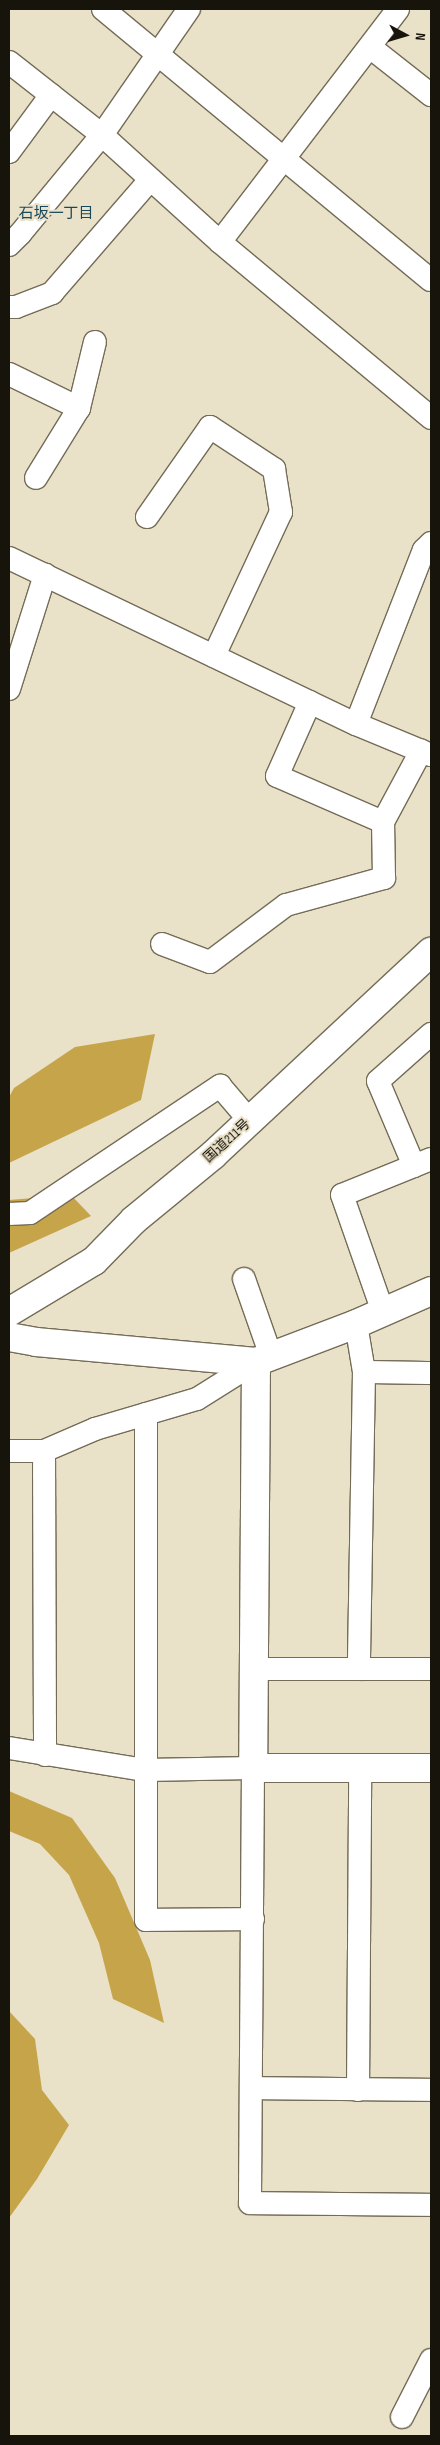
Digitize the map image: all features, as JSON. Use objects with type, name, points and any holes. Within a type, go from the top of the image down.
[{"type":"main road","name":"国道211号","points":[[9,1312],[94,1261],[134,1220],[213,1155],[431,952]]},
{"type":"main road","points":[[9,1337],[36,1342],[263,1359],[356,1324],[431,1292]]},
{"type":"main road","points":[[263,1359],[253,1768],[431,1768]]},
{"type":"street","points":[[103,9],[431,280]]},
{"type":"street","points":[[9,245],[102,135],[189,9]]},
{"type":"street","points":[[220,242],[398,9]]},
{"type":"street","points":[[370,48],[431,95]]},
{"type":"street","points":[[9,62],[102,135],[220,242],[427,406]]},
{"type":"street","points":[[9,152],[51,95]]},
{"type":"street","points":[[9,307],[16,307],[52,293],[150,180]]},
{"type":"street","points":[[36,478],[79,408],[95,342]]},
{"type":"street","points":[[9,374],[79,408]]},
{"type":"street","points":[[147,517],[210,426],[274,469],[281,512],[214,656]]},
{"type":"street","points":[[356,724],[424,550],[431,543]]},
{"type":"street","points":[[9,558],[356,724],[426,753],[383,822],[384,878],[286,905],[210,962],[162,944]]},
{"type":"street","points":[[9,689],[45,575]]},
{"type":"street","points":[[310,702],[277,776],[383,822]]},
{"type":"street","points":[[383,1312],[342,1195],[423,1163],[378,1081],[431,1034]]},
{"type":"street","points":[[9,1214],[30,1212],[220,1086],[249,1120]]},
{"type":"street","points":[[9,1451],[44,1451],[96,1429],[197,1399],[263,1359],[244,1279]]},
{"type":"street","points":[[356,1324],[364,1372],[359,1669]]},
{"type":"street","points":[[364,1372],[431,1373]]},
{"type":"street","points":[[146,1414],[146,1920],[253,1919]]},
{"type":"street","points":[[44,1451],[45,1755]]},
{"type":"street","points":[[255,1669],[431,1669]]},
{"type":"street","points":[[9,1748],[145,1770],[253,1768],[250,2203],[431,2205]]},
{"type":"street","points":[[358,2090],[360,1768]]},
{"type":"street","points":[[252,2088],[431,2090]]},
{"type":"street","points":[[402,2417],[431,2360]]},
{"type":"shaded area","points":[[155,1034],[141,1100],[9,1163],[9,1097],[14,1088],[75,1047]]},
{"type":"shaded area","points":[[71,1195],[91,1216],[9,1253],[9,1200]]},
{"type":"shaded area","points":[[9,1791],[72,1818],[115,1878],[150,1960],[164,2023],[113,1999],[99,1943],[69,1875],[40,1844],[9,1831]]},
{"type":"shaded area","points":[[9,2011],[35,2039],[42,2090],[69,2125],[37,2179],[9,2218]]},
{"type":"district","name":"石坂一丁目","points":[[56,214]]}]
